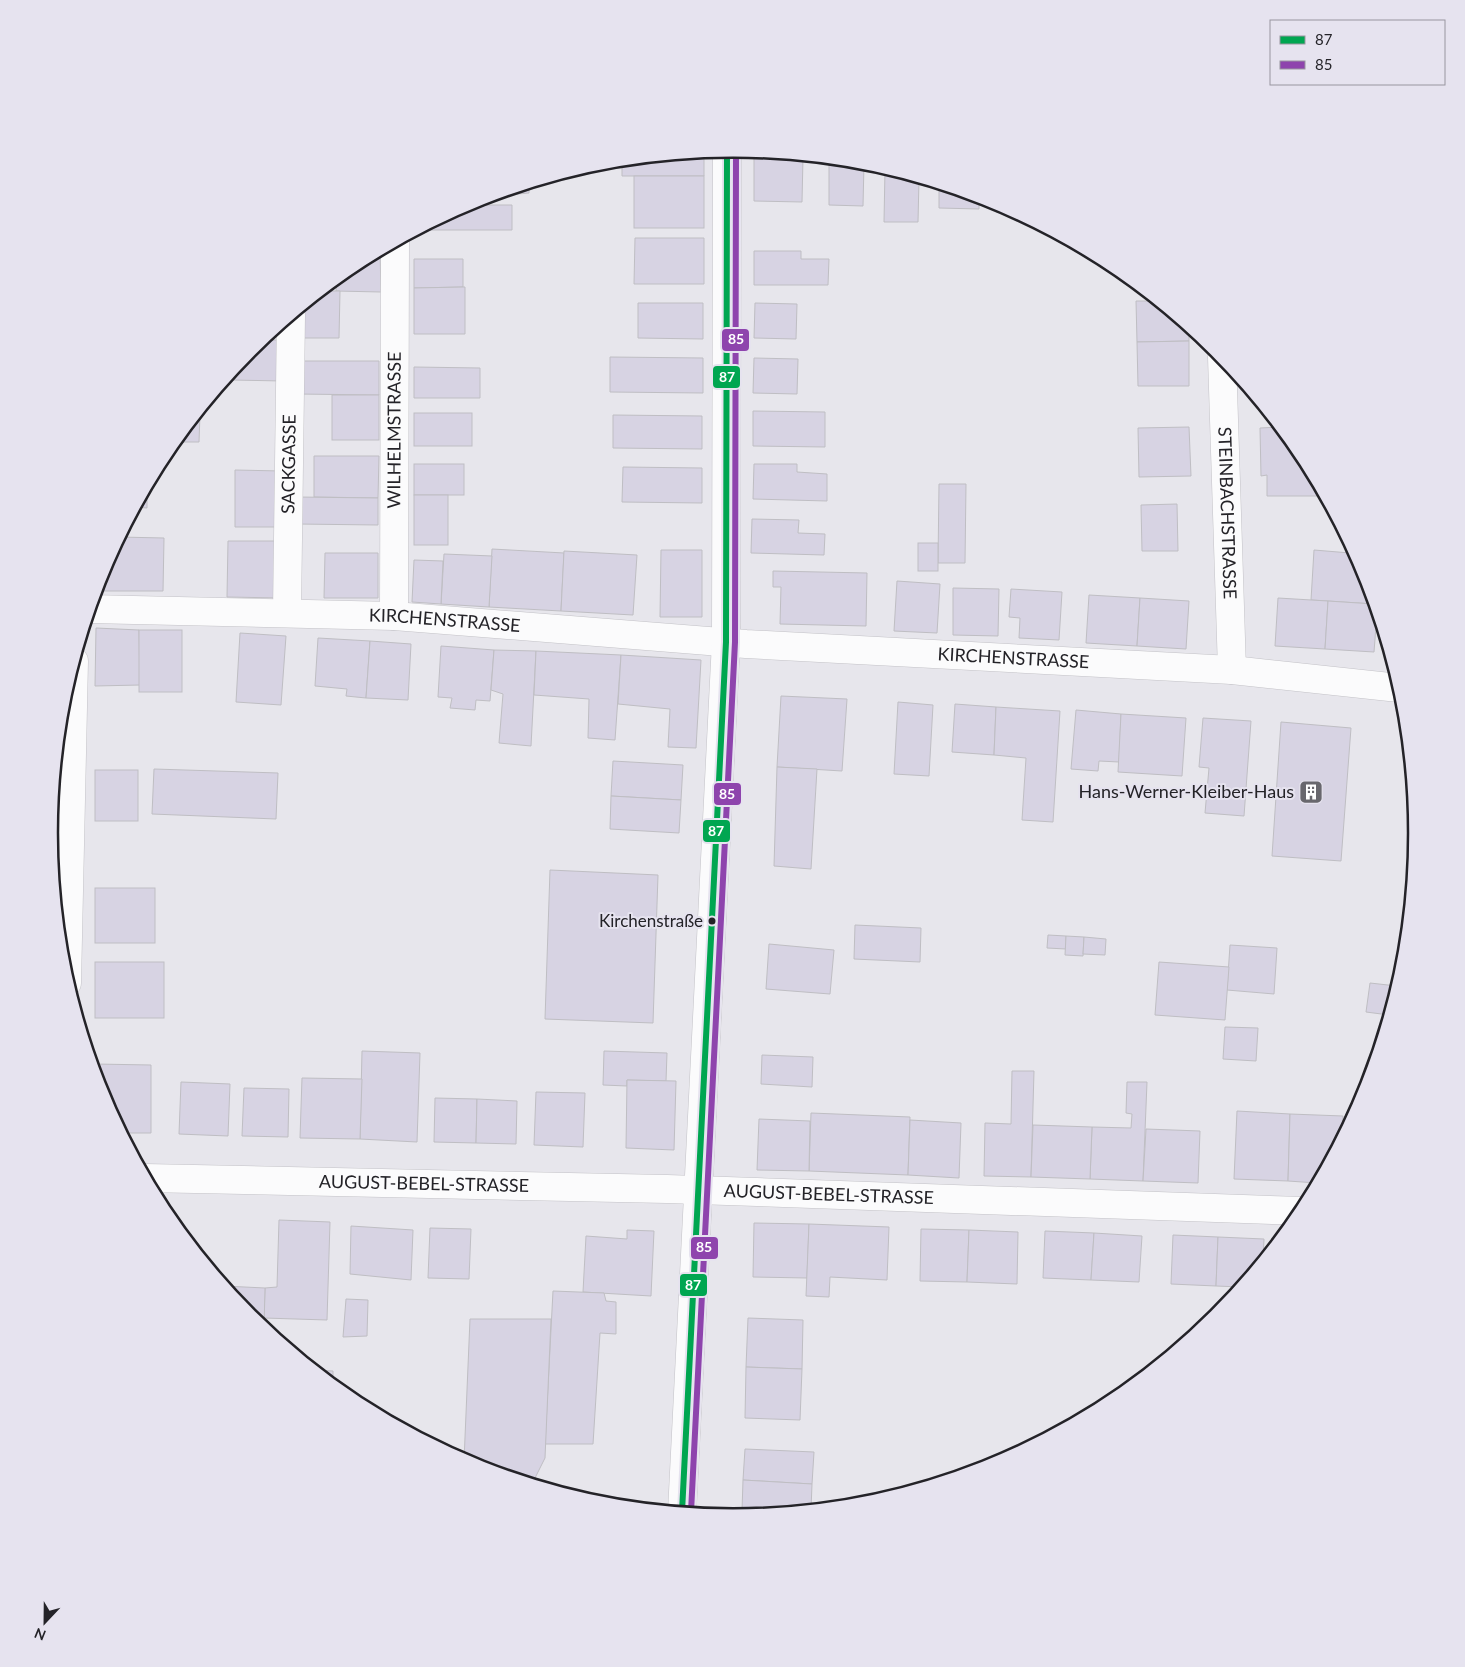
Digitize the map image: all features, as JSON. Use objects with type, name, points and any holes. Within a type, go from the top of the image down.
[{"type":"street","points":[[682,1506],[726,642],[727,158]]},
{"type":"street","name":"WILHELMSTRASSE","points":[[394,616],[395,249]]},
{"type":"street","name":"SACKGASSE","points":[[287,613],[292,322]]},
{"type":"street","name":"STEINBACHSTRASSE","points":[[1222,369],[1232,670]]},
{"type":"street","name":"KIRCHENSTRASSE","points":[[96,609],[394,616],[726,642],[1232,670],[1391,687]]},
{"type":"street","points":[[68,951],[73,689]]},
{"type":"street","name":"AUGUST-BEBEL-STRASSE","points":[[152,1178],[698,1190],[1293,1211]]},
{"type":"building","points":[[704,159],[704,176],[622,176],[622,168]]},
{"type":"building","points":[[754,159],[803,162],[802,202],[754,201]]},
{"type":"building","points":[[829,165],[864,171],[863,206],[829,205]]},
{"type":"building","points":[[634,176],[704,176],[704,228],[634,228]]},
{"type":"building","points":[[885,176],[919,185],[918,222],[884,222]]},
{"type":"building","points":[[529,190],[529,193],[517,194]]},
{"type":"building","points":[[939,191],[979,205],[979,209],[939,208]]},
{"type":"building","points":[[487,205],[512,205],[512,230],[430,230]]},
{"type":"building","points":[[635,238],[704,238],[704,284],[634,284]]},
{"type":"building","points":[[754,251],[801,251],[801,259],[829,259],[828,285],[754,285]]},
{"type":"building","points":[[380,258],[381,292],[336,291],[336,287]]},
{"type":"building","points":[[414,259],[463,259],[463,287],[414,288]]},
{"type":"building","points":[[465,287],[465,334],[414,334],[414,288]]},
{"type":"building","points":[[331,291],[340,291],[339,338],[300,338],[300,316]]},
{"type":"building","points":[[1136,301],[1147,301],[1189,336],[1189,341],[1137,342]]},
{"type":"building","points":[[638,303],[703,303],[703,339],[638,338]]},
{"type":"building","points":[[755,303],[797,304],[796,339],[754,338]]},
{"type":"building","points":[[272,340],[282,340],[282,381],[232,380]]},
{"type":"building","points":[[1189,341],[1189,386],[1138,386],[1137,342]]},
{"type":"building","points":[[610,357],[703,358],[703,393],[610,392]]},
{"type":"building","points":[[754,358],[798,359],[797,394],[753,393]]},
{"type":"building","points":[[297,361],[379,361],[379,395],[297,394]]},
{"type":"building","points":[[414,367],[480,368],[480,398],[414,398]]},
{"type":"building","points":[[332,395],[379,395],[379,440],[332,440]]},
{"type":"building","points":[[753,411],[825,412],[825,447],[753,446]]},
{"type":"building","points":[[414,413],[472,413],[472,446],[414,446]]},
{"type":"building","points":[[613,415],[702,416],[702,449],[613,448]]},
{"type":"building","points":[[200,419],[199,442],[183,442]]},
{"type":"building","points":[[1189,427],[1191,476],[1139,477],[1138,428]]},
{"type":"building","points":[[1271,427],[1294,458],[1317,496],[1267,496],[1267,475],[1261,476],[1260,428]]},
{"type":"building","points":[[314,456],[379,456],[378,498],[314,497]]},
{"type":"building","points":[[414,464],[464,464],[464,495],[414,495]]},
{"type":"building","points":[[754,464],[797,464],[797,472],[827,474],[827,501],[753,499]]},
{"type":"building","points":[[623,467],[702,468],[702,503],[622,502]]},
{"type":"building","points":[[235,470],[281,471],[281,527],[235,527]]},
{"type":"building","points":[[939,484],[966,484],[965,563],[938,563]]},
{"type":"building","points":[[414,495],[448,495],[448,545],[414,545]]},
{"type":"building","points":[[297,497],[378,498],[378,525],[297,524]]},
{"type":"building","points":[[147,498],[147,508],[142,508]]},
{"type":"building","points":[[1177,504],[1178,551],[1142,551],[1141,505]]},
{"type":"building","points":[[752,519],[799,520],[798,533],[825,534],[824,555],[751,553]]},
{"type":"building","points":[[126,537],[164,538],[163,591],[103,591]]},
{"type":"building","points":[[228,541],[281,541],[281,598],[227,597]]},
{"type":"building","points":[[918,543],[938,543],[938,571],[918,571]]},
{"type":"building","points":[[492,549],[564,553],[561,611],[489,607]]},
{"type":"building","points":[[661,550],[702,550],[702,617],[660,617]]},
{"type":"building","points":[[1314,550],[1346,553],[1367,604],[1311,600]]},
{"type":"building","points":[[564,551],[637,555],[633,615],[561,611]]},
{"type":"building","points":[[325,553],[378,553],[378,598],[324,598]]},
{"type":"building","points":[[444,554],[492,556],[489,607],[441,604]]},
{"type":"building","points":[[414,560],[443,561],[441,604],[412,602]]},
{"type":"building","points":[[773,571],[867,573],[866,626],[780,624],[781,587],[773,587]]},
{"type":"building","points":[[897,581],[940,584],[937,633],[894,631]]},
{"type":"building","points":[[953,588],[999,589],[998,636],[953,635]]},
{"type":"building","points":[[1011,589],[1062,592],[1059,640],[1019,638],[1020,618],[1009,617]]},
{"type":"building","points":[[1089,595],[1140,598],[1137,646],[1086,643]]},
{"type":"building","points":[[1140,598],[1189,601],[1186,649],[1137,646]]},
{"type":"building","points":[[1278,598],[1328,601],[1325,649],[1275,646]]},
{"type":"building","points":[[1328,601],[1367,604],[1376,630],[1374,652],[1325,649]]},
{"type":"building","points":[[96,628],[139,630],[140,685],[95,686]]},
{"type":"building","points":[[139,630],[182,630],[182,692],[139,692]]},
{"type":"building","points":[[240,633],[286,636],[281,705],[236,702]]},
{"type":"building","points":[[318,638],[370,641],[366,698],[346,696],[347,689],[315,686]]},
{"type":"building","points":[[370,641],[411,644],[408,700],[366,698]]},
{"type":"building","points":[[441,646],[494,650],[490,701],[476,700],[475,710],[450,708],[452,698],[438,697]]},
{"type":"building","points":[[494,650],[536,651],[531,746],[499,743],[503,694],[491,690]]},
{"type":"building","points":[[536,651],[621,655],[615,740],[588,738],[589,699],[534,695]]},
{"type":"building","points":[[621,655],[701,660],[696,748],[668,747],[670,709],[618,704]]},
{"type":"building","points":[[781,696],[847,699],[842,771],[777,767]]},
{"type":"building","points":[[898,702],[933,705],[929,776],[894,774]]},
{"type":"building","points":[[955,704],[996,707],[994,755],[952,752]]},
{"type":"building","points":[[996,707],[1060,711],[1053,822],[1022,820],[1026,758],[994,755]]},
{"type":"building","points":[[1076,710],[1121,714],[1119,762],[1099,761],[1098,771],[1071,769]]},
{"type":"building","points":[[1121,714],[1186,718],[1182,776],[1118,772]]},
{"type":"building","points":[[1203,718],[1251,721],[1244,816],[1205,813],[1209,768],[1199,767]]},
{"type":"building","name":"Hans-Werner-Kleiber-Haus","points":[[1281,722],[1351,728],[1341,861],[1272,856]]},
{"type":"building","points":[[613,761],[683,765],[681,800],[611,796]]},
{"type":"building","points":[[777,767],[817,769],[811,869],[774,866]]},
{"type":"building","points":[[154,769],[278,773],[276,819],[152,814]]},
{"type":"building","points":[[95,770],[138,770],[138,821],[95,821]]},
{"type":"building","points":[[611,796],[681,800],[679,833],[610,829]]},
{"type":"building","points":[[550,870],[658,875],[653,1023],[545,1019]]},
{"type":"building","points":[[95,888],[155,888],[155,943],[95,943]]},
{"type":"building","points":[[855,925],[921,928],[920,962],[854,959]]},
{"type":"building","points":[[1048,935],[1066,936],[1066,949],[1047,948]]},
{"type":"building","points":[[1066,936],[1084,937],[1083,956],[1065,955]]},
{"type":"building","points":[[1084,937],[1106,939],[1105,955],[1083,954]]},
{"type":"building","points":[[769,944],[834,950],[830,994],[766,989]]},
{"type":"building","points":[[1230,945],[1277,948],[1274,994],[1227,990]]},
{"type":"building","points":[[95,962],[164,962],[164,1018],[95,1018]]},
{"type":"building","points":[[1159,962],[1229,967],[1225,1020],[1155,1015]]},
{"type":"building","points":[[1370,983],[1390,985],[1382,1014],[1366,1012]]},
{"type":"building","points":[[1225,1027],[1258,1028],[1256,1061],[1223,1059]]},
{"type":"building","points":[[362,1051],[420,1053],[417,1142],[360,1139]]},
{"type":"building","points":[[604,1051],[667,1053],[666,1081],[627,1080],[627,1086],[603,1085]]},
{"type":"building","points":[[762,1055],[813,1057],[812,1087],[761,1084]]},
{"type":"building","points":[[98,1064],[151,1065],[151,1133],[128,1133]]},
{"type":"building","points":[[1012,1071],[1034,1071],[1031,1177],[984,1176],[985,1123],[1011,1124]]},
{"type":"building","points":[[302,1078],[362,1079],[360,1139],[300,1138]]},
{"type":"building","points":[[627,1080],[676,1081],[674,1150],[626,1148]]},
{"type":"building","points":[[181,1082],[230,1084],[228,1136],[179,1134]]},
{"type":"building","points":[[1127,1082],[1147,1082],[1143,1181],[1090,1179],[1092,1127],[1131,1128],[1132,1114],[1126,1113]]},
{"type":"building","points":[[244,1088],[289,1089],[288,1137],[242,1136]]},
{"type":"building","points":[[536,1092],[585,1093],[583,1147],[534,1145]]},
{"type":"building","points":[[435,1098],[477,1099],[476,1143],[434,1142]]},
{"type":"building","points":[[477,1099],[517,1101],[516,1144],[476,1143]]},
{"type":"building","points":[[1237,1111],[1290,1114],[1288,1181],[1234,1179]]},
{"type":"building","points":[[811,1113],[910,1117],[908,1175],[809,1171]]},
{"type":"building","points":[[1290,1114],[1343,1116],[1338,1132],[1310,1183],[1288,1181]]},
{"type":"building","points":[[759,1119],[810,1121],[809,1171],[757,1170]]},
{"type":"building","points":[[910,1120],[961,1123],[959,1178],[908,1175]]},
{"type":"building","points":[[1033,1125],[1092,1127],[1090,1179],[1031,1177]]},
{"type":"building","points":[[1146,1129],[1200,1131],[1198,1183],[1143,1181]]},
{"type":"building","points":[[279,1220],[330,1222],[327,1320],[264,1318],[265,1288],[277,1287]]},
{"type":"building","points":[[754,1223],[809,1224],[807,1278],[753,1277]]},
{"type":"building","points":[[809,1224],[889,1227],[887,1280],[830,1277],[829,1297],[806,1296]]},
{"type":"building","points":[[351,1226],[413,1230],[411,1280],[350,1274]]},
{"type":"building","points":[[430,1228],[471,1229],[469,1279],[428,1278]]},
{"type":"building","points":[[921,1229],[969,1230],[967,1282],[920,1281]]},
{"type":"building","points":[[627,1230],[654,1231],[651,1296],[583,1292],[586,1236],[627,1239]]},
{"type":"building","points":[[969,1230],[1018,1232],[1017,1284],[967,1282]]},
{"type":"building","points":[[1045,1231],[1094,1233],[1091,1280],[1043,1278]]},
{"type":"building","points":[[1094,1233],[1142,1236],[1139,1282],[1091,1280]]},
{"type":"building","points":[[1173,1235],[1218,1237],[1216,1286],[1171,1284]]},
{"type":"building","points":[[1218,1237],[1264,1239],[1263,1250],[1233,1287],[1216,1286]]},
{"type":"building","points":[[232,1286],[265,1288],[264,1320]]},
{"type":"building","points":[[553,1291],[604,1293],[606,1301],[616,1302],[616,1334],[600,1333],[593,1444],[545,1444]]},
{"type":"building","points":[[346,1299],[368,1300],[367,1336],[343,1337]]},
{"type":"building","points":[[748,1318],[803,1320],[802,1369],[746,1367]]},
{"type":"building","points":[[470,1319],[551,1319],[545,1458],[535,1478],[464,1453]]},
{"type":"building","points":[[746,1367],[802,1369],[800,1420],[745,1418]]},
{"type":"building","points":[[324,1371],[333,1371],[333,1377]]},
{"type":"building","points":[[745,1449],[814,1452],[812,1484],[743,1480]]},
{"type":"building","points":[[743,1480],[812,1484],[811,1504],[742,1508]]},
{"type":"transit line","name":"87","points":[[682,1506],[726,642],[727,158]]},
{"type":"transit line","name":"85","points":[[691,1507],[735,642],[736,158]]},
{"type":"place","name":"Hans-Werner-Kleiber-Haus","points":[[1311,792]]},
{"type":"place","name":"Kirchenstraße","points":[[712,921]]}]
